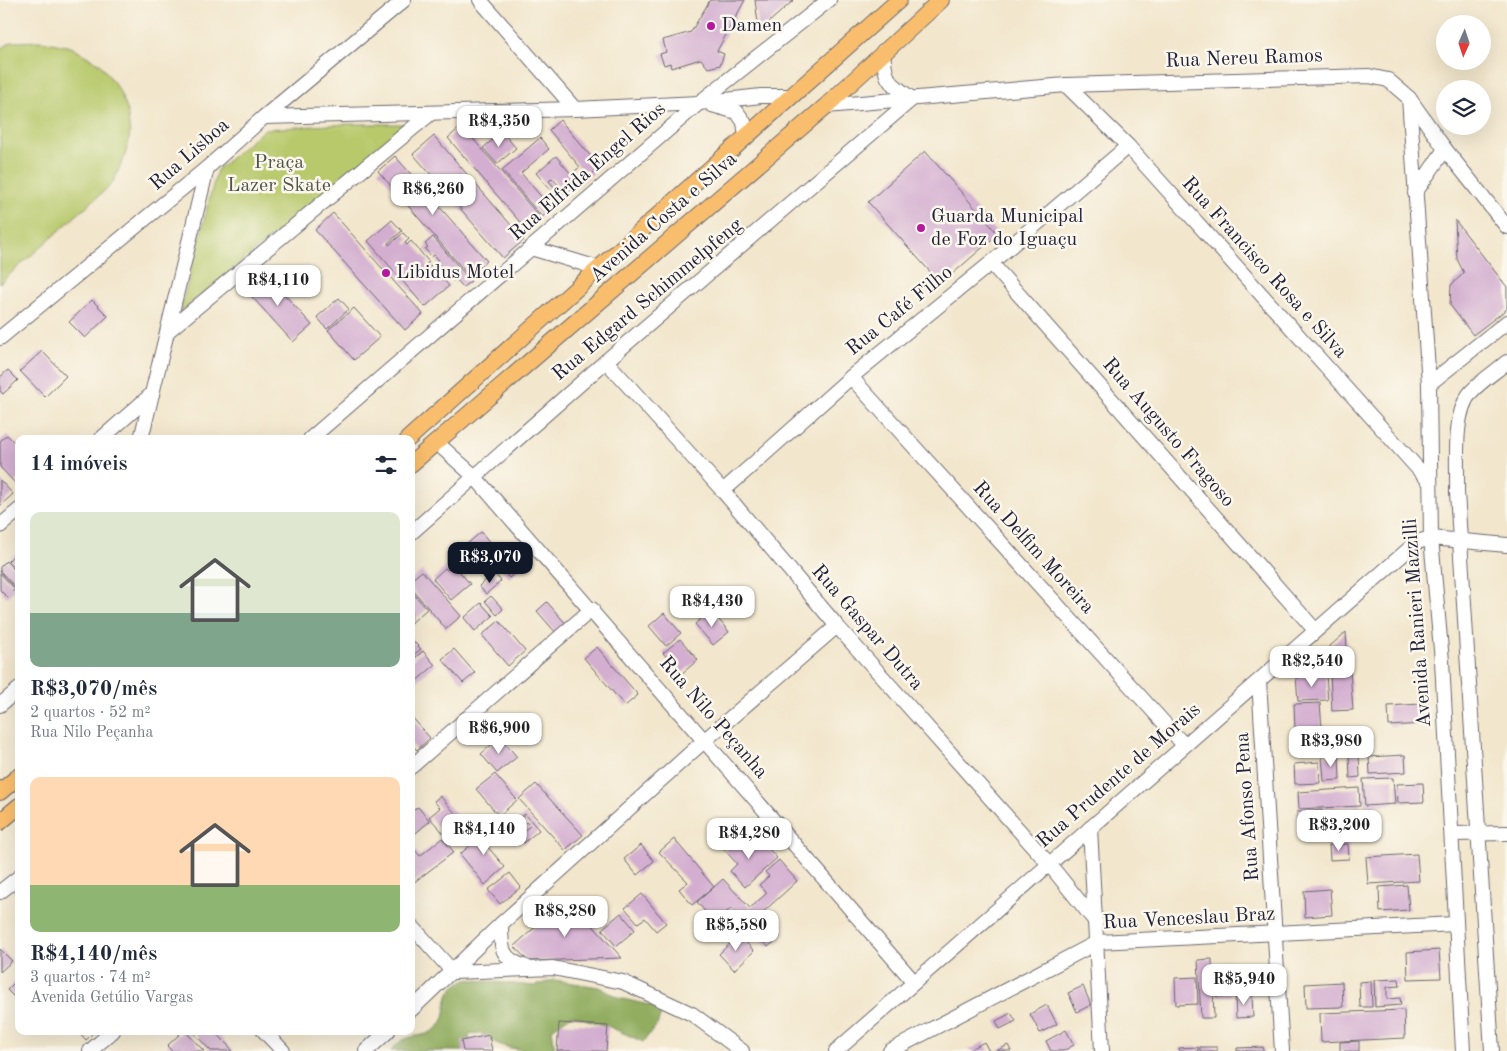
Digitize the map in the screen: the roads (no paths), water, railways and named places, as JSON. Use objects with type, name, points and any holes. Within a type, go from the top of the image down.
[{"type":"main road","name":"Avenida Costa e Silva","points":[[412,435],[899,0]]},
{"type":"main road","name":"Avenida Costa e Silva","points":[[415,460],[826,106],[883,51],[941,0]]},
{"type":"main road","points":[[0,792],[15,779]]},
{"type":"main road","points":[[0,822],[15,809]]},
{"type":"street","name":"Rua Lisboa","points":[[0,338],[207,168],[264,117],[404,0]]},
{"type":"street","points":[[480,0],[575,109]]},
{"type":"street","name":"Rua Elfrida Engel Rios","points":[[315,435],[699,103],[829,0]]},
{"type":"street","points":[[883,51],[885,74],[891,84],[912,99]]},
{"type":"street","name":"Rua Nereu Ramos","points":[[826,106],[1066,85],[1369,76],[1388,80],[1409,98],[1445,149],[1507,227]]},
{"type":"street","name":"Rua Francisco Rosa e Silva","points":[[1066,85],[1128,146],[1429,481]]},
{"type":"street","points":[[264,117],[575,109],[699,103],[761,96],[790,96]]},
{"type":"street","name":"Avenida Ranieri Mazzilli","points":[[1409,98],[1428,384],[1431,538],[1442,661],[1463,1051]]},
{"type":"street","name":"Rua Edgard Schimmelpfeng","points":[[415,529],[606,361],[912,99]]},
{"type":"street","points":[[699,103],[737,112],[744,122],[746,136]]},
{"type":"street","points":[[169,330],[431,113]]},
{"type":"street","name":"Rua Café Filho","points":[[723,491],[852,377],[991,263],[1128,146]]},
{"type":"street","points":[[1415,193],[1445,149]]},
{"type":"street","points":[[142,435],[207,168]]},
{"type":"street","points":[[531,248],[598,268]]},
{"type":"street","name":"Rua Augusto Fragoso","points":[[991,263],[1315,630]]},
{"type":"street","points":[[1428,384],[1507,322]]},
{"type":"street","name":"Rua Gaspar Dutra","points":[[606,361],[723,491],[837,626],[1049,864],[1096,922]]},
{"type":"street","points":[[1492,1051],[1457,492],[1459,428],[1462,411],[1470,393],[1507,362]]},
{"type":"street","name":"Rua Delfim Moreira","points":[[852,377],[1184,745]]},
{"type":"street","points":[[106,435],[152,394]]},
{"type":"street","name":"Rua Nilo Peçanha","points":[[436,442],[474,476],[592,609],[914,982]]},
{"type":"street","points":[[0,526],[15,513]]},
{"type":"street","points":[[1431,538],[1507,546]]},
{"type":"street","name":"Rua Prudente de Morais","points":[[836,1051],[1416,542],[1431,538]]},
{"type":"street","points":[[415,764],[592,609]]},
{"type":"street","points":[[415,1006],[501,924],[705,740],[837,626]]},
{"type":"street","name":"Rua Afonso Pena","points":[[1259,681],[1282,1051]]},
{"type":"street","points":[[0,705],[15,692]]},
{"type":"street","points":[[1090,828],[1098,942],[1102,1051]]},
{"type":"street","points":[[1452,834],[1507,833]]},
{"type":"street","points":[[0,892],[15,880]]},
{"type":"street","points":[[501,924],[502,951],[512,962],[529,968]]},
{"type":"street","name":"Rua Venceslau Braz","points":[[890,1051],[1098,942],[1455,924]]},
{"type":"street","points":[[415,929],[453,972]]},
{"type":"street","points":[[453,972],[553,968],[623,982],[692,1014],[742,1051]]},
{"type":"street","points":[[90,1051],[108,1035]]},
{"type":"street","points":[[268,1035],[283,1051]]},
{"type":"street","points":[[366,1051],[384,1035]]},
{"type":"place","name":"Damen","points":[[711,26]]},
{"type":"place","name":"Guarda Municipal de Foz do Iguaçu","points":[[921,228]]},
{"type":"place","name":"Libidus Motel","points":[[386,273]]},
{"type":"park label","name":"Praça Lazer Skate","points":[[279,174]]}]
